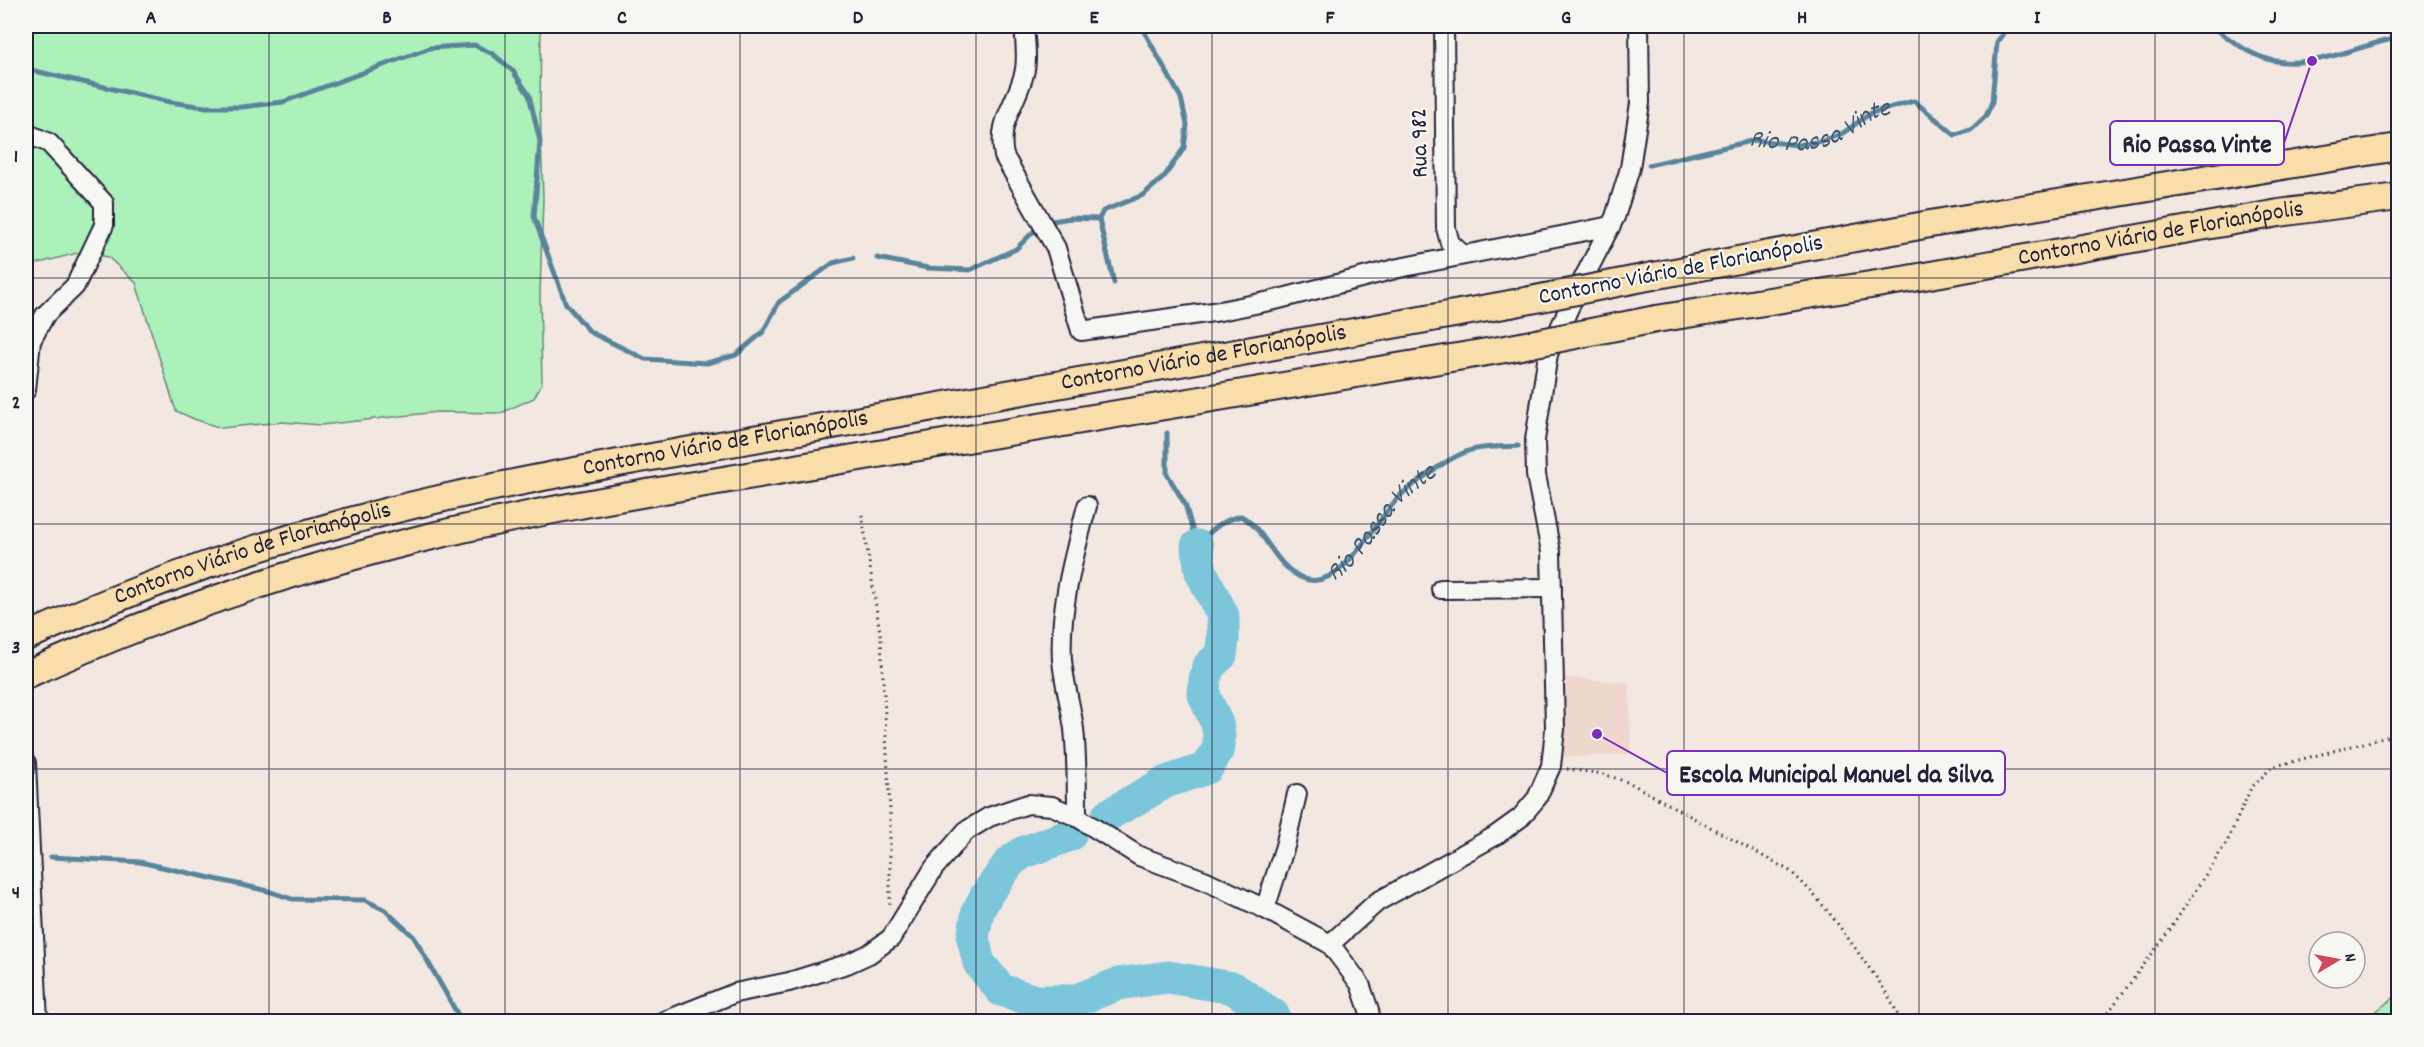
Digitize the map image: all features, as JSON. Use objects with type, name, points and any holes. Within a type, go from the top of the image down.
[{"type":"highway","name":"Contorno Viário de Florianópolis","points":[[26,637],[111,601],[229,557],[349,521],[462,494],[630,461],[1509,303],[1964,218],[2398,147]]},
{"type":"highway","name":"Contorno Viário de Florianópolis","points":[[26,675],[124,633],[240,590],[358,555],[469,527],[1198,398],[1511,348],[1656,319],[1902,280],[2279,213],[2398,197]]},
{"type":"street","points":[[1024,26],[1024,75],[1005,118],[1001,143],[1004,156],[1056,248],[1081,331],[1220,311],[1275,300],[1462,254],[1611,226]]},
{"type":"street","name":"Rua 982","points":[[1444,26],[1446,228],[1450,243],[1462,254]]},
{"type":"street","points":[[1330,944],[1377,902],[1495,836],[1520,818],[1537,798],[1551,766],[1556,729],[1551,552],[1536,475],[1535,440],[1539,404],[1548,354],[1573,299],[1611,226],[1630,168],[1640,103],[1639,26]]},
{"type":"street","points":[[26,133],[49,142],[104,203],[104,225],[75,286],[45,315],[31,341],[26,390]]},
{"type":"street","points":[[1077,817],[1077,761],[1074,726],[1062,661],[1063,631],[1078,540],[1087,506]]},
{"type":"street","points":[[1441,590],[1552,588]]},
{"type":"street","points":[[26,763],[38,1022]]},
{"type":"street","points":[[1265,909],[1285,846],[1297,794]]},
{"type":"street","points":[[662,1022],[735,993],[789,982],[847,964],[869,954],[891,938],[934,868],[966,831],[989,817],[1028,804],[1052,806],[1077,817],[1140,856],[1204,880],[1330,944],[1360,984],[1371,1022]]},
{"type":"path","points":[[862,514],[881,639],[890,810],[891,938]]},
{"type":"path","points":[[2101,1022],[2169,931],[2227,842],[2251,788],[2272,767],[2398,734]]},
{"type":"path","points":[[1551,766],[1603,774],[1630,783],[1790,871],[1813,891],[1831,913],[1887,993],[1900,1022]]},
{"type":"shaded area","points":[[1565,678],[1629,682],[1631,754],[1559,758],[1566,713]]},
{"type":"green space","points":[[26,26],[541,26],[542,383],[534,398],[501,413],[437,412],[321,425],[282,422],[221,428],[176,411],[136,283],[108,257],[81,252],[32,265],[26,258]]},
{"type":"green space","points":[[2398,994],[2398,1021],[2364,1021]]},
{"type":"waterway","points":[[1114,283],[1099,219],[1103,211],[1143,195],[1164,177],[1184,148],[1187,125],[1181,98],[1141,26]]},
{"type":"waterway","name":"Rio Passa Vinte","points":[[1649,165],[1755,140],[1797,145],[1823,141],[1843,133],[1871,113],[1914,101],[1955,135],[1971,130],[1986,116],[1992,102],[1997,42],[2008,26]]},
{"type":"waterway","name":"Rio Passa Vinte","points":[[2212,26],[2254,54],[2272,60],[2290,62],[2326,58],[2398,38]]},
{"type":"waterway","points":[[26,69],[170,102],[205,107],[242,107],[283,102],[430,48],[474,45],[493,54],[513,71],[529,95],[540,141],[534,217],[566,304],[590,332],[645,359],[707,363],[736,355],[763,332],[779,302],[833,263],[853,258]]},
{"type":"waterway","points":[[1052,221],[1071,218],[1099,219]]},
{"type":"waterway","points":[[877,258],[928,268],[970,270],[1016,249],[1034,231]]},
{"type":"waterway","points":[[1167,433],[1167,474],[1185,504],[1197,546]]},
{"type":"waterway","name":"Rio Passa Vinte","points":[[1197,546],[1216,527],[1241,516],[1258,530],[1278,558],[1294,574],[1305,579],[1319,580],[1333,574],[1347,563],[1393,503],[1434,470],[1451,459],[1474,449],[1518,446]]},
{"type":"waterway","name":"Rio Passa Vinte","points":[[1108,815],[1166,782],[1207,768],[1219,748],[1217,724],[1204,695],[1209,666],[1221,655],[1223,616],[1201,572],[1197,546]]},
{"type":"waterway","name":"Rio Passa Vinte","points":[[1070,835],[1022,853],[1009,863],[978,911],[973,938],[979,963],[1001,990],[1035,1001],[1074,1001],[1118,984],[1168,977],[1233,988],[1273,1015],[1274,1022]]},
{"type":"waterway","points":[[51,857],[140,862],[268,891],[292,899],[365,900],[385,910],[414,937],[462,1022]]},
{"type":"place","name":"Rio Passa Vinte","points":[[2312,61]]},
{"type":"place","name":"Escola Municipal Manuel da Silva","points":[[1597,734]]}]
